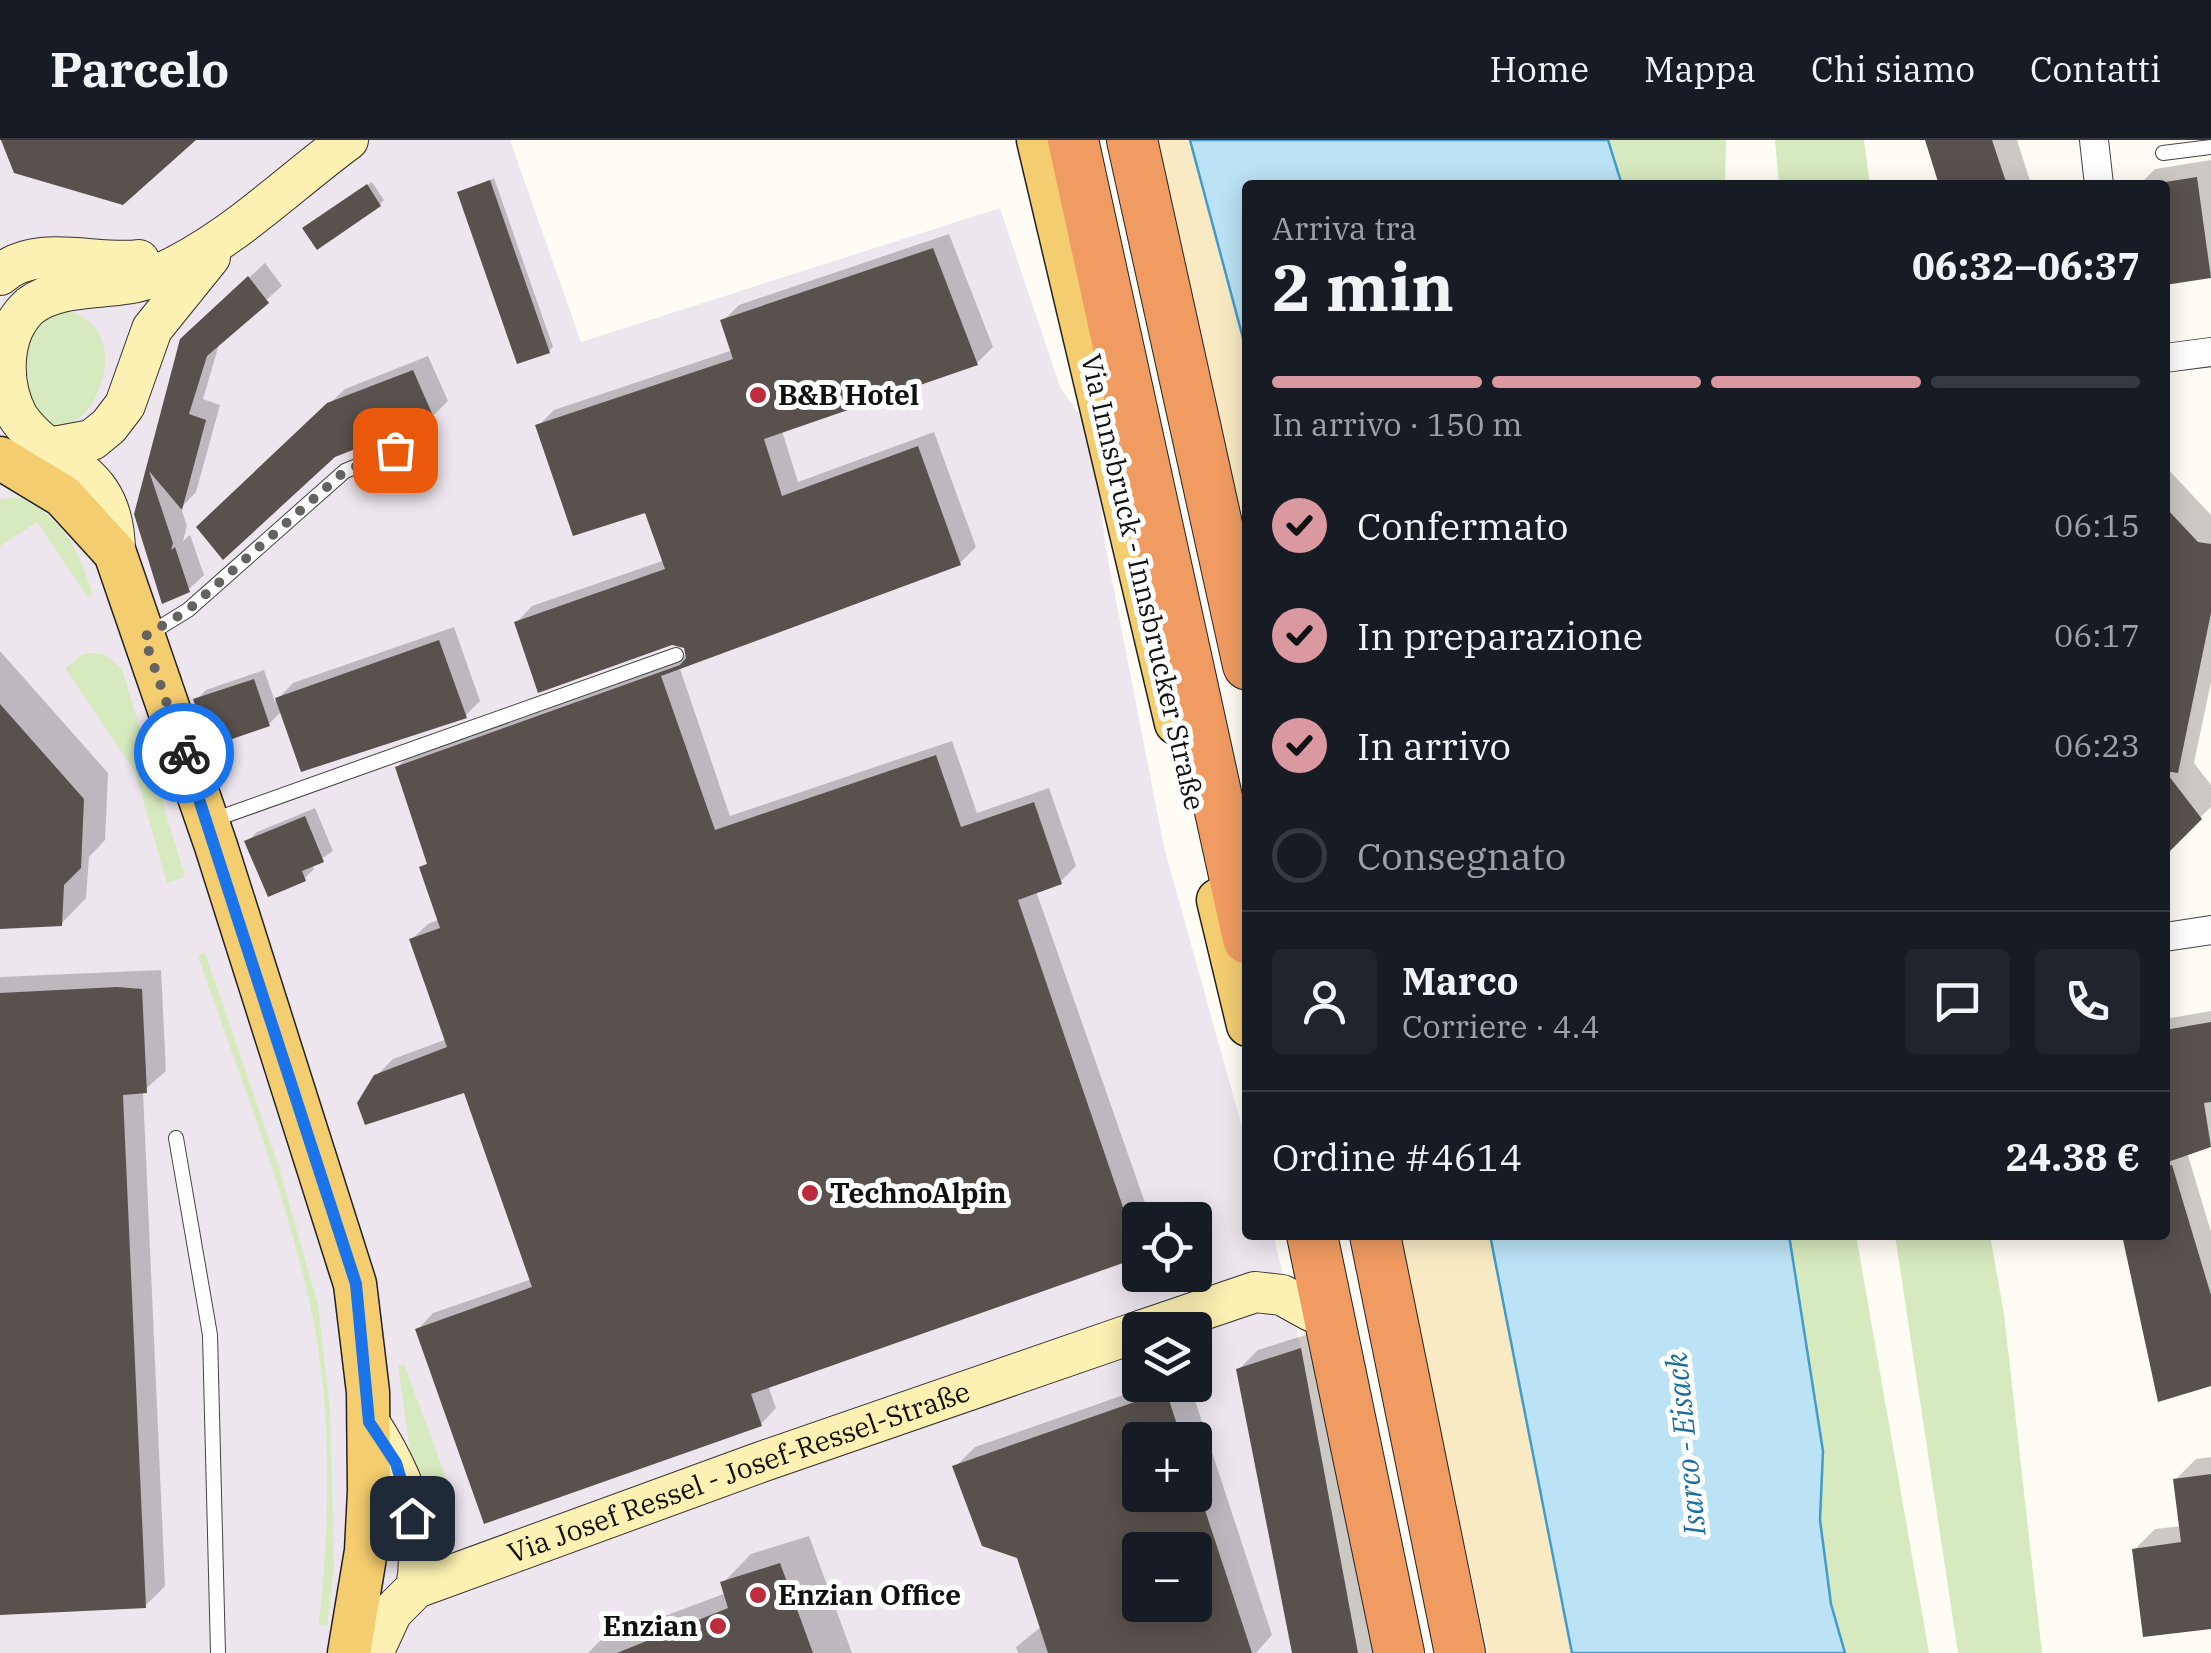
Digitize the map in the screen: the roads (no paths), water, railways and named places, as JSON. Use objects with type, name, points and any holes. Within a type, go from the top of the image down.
[{"type":"highway","points":[[1072,140],[1242,912]]},
{"type":"highway","points":[[1132,140],[1242,638]]},
{"type":"highway","points":[[1313,1240],[1399,1653]]},
{"type":"highway","points":[[1376,1240],[1460,1653]]},
{"type":"main road","points":[[348,140],[221,242],[151,278],[48,296],[16,322],[1,357],[5,388],[63,496],[115,554],[208,822],[356,1284],[369,1422],[366,1552],[349,1653]]},
{"type":"main road","points":[[1009,140],[1065,348],[1094,378]]},
{"type":"main road","name":"Via Innsbruck - Innsbrucker Straße","points":[[1038,140],[1242,999]]},
{"type":"main road","points":[[0,275],[39,258],[115,264],[221,242]]},
{"type":"main road","points":[[0,464],[47,465],[109,426],[125,405],[152,329],[221,242]]},
{"type":"main road","points":[[1297,1240],[1382,1653]]},
{"type":"main road","name":"Via Josef Ressel - Josef-Ressel-Straße","points":[[1197,1312],[1255,1292],[1282,1295],[1311,1311]]},
{"type":"main road","name":"Via Josef Ressel - Josef-Ressel-Straße","points":[[416,1588],[761,1462],[1122,1338]]},
{"type":"main road","points":[[369,1422],[396,1463],[420,1545],[416,1588],[392,1612],[373,1653]]},
{"type":"street","points":[[2094,140],[2099,180]]},
{"type":"street","points":[[2170,357],[2211,352]]},
{"type":"street","points":[[2170,936],[2211,930]]},
{"type":"lane","points":[[2163,153],[2211,147]]},
{"type":"lane","points":[[144,637],[188,610],[345,471],[420,440]]},
{"type":"lane","points":[[208,822],[676,654]]},
{"type":"lane","points":[[176,1138],[210,1335],[218,1653]]},
{"type":"water","points":[[1190,140],[1608,140],[1620,180],[1242,180],[1242,334]]},
{"type":"water","name":"Isarco - Eisack","points":[[1491,1240],[1790,1240],[1823,1451],[1820,1520],[1831,1604],[1845,1653],[1572,1653]]},
{"type":"place","name":"B&B Hotel","points":[[758,395]]},
{"type":"place","name":"TechnoAlpin","points":[[810,1193]]},
{"type":"place","name":"Enzian Office","points":[[758,1595]]},
{"type":"place","name":"Enzian","points":[[718,1626]]}]
